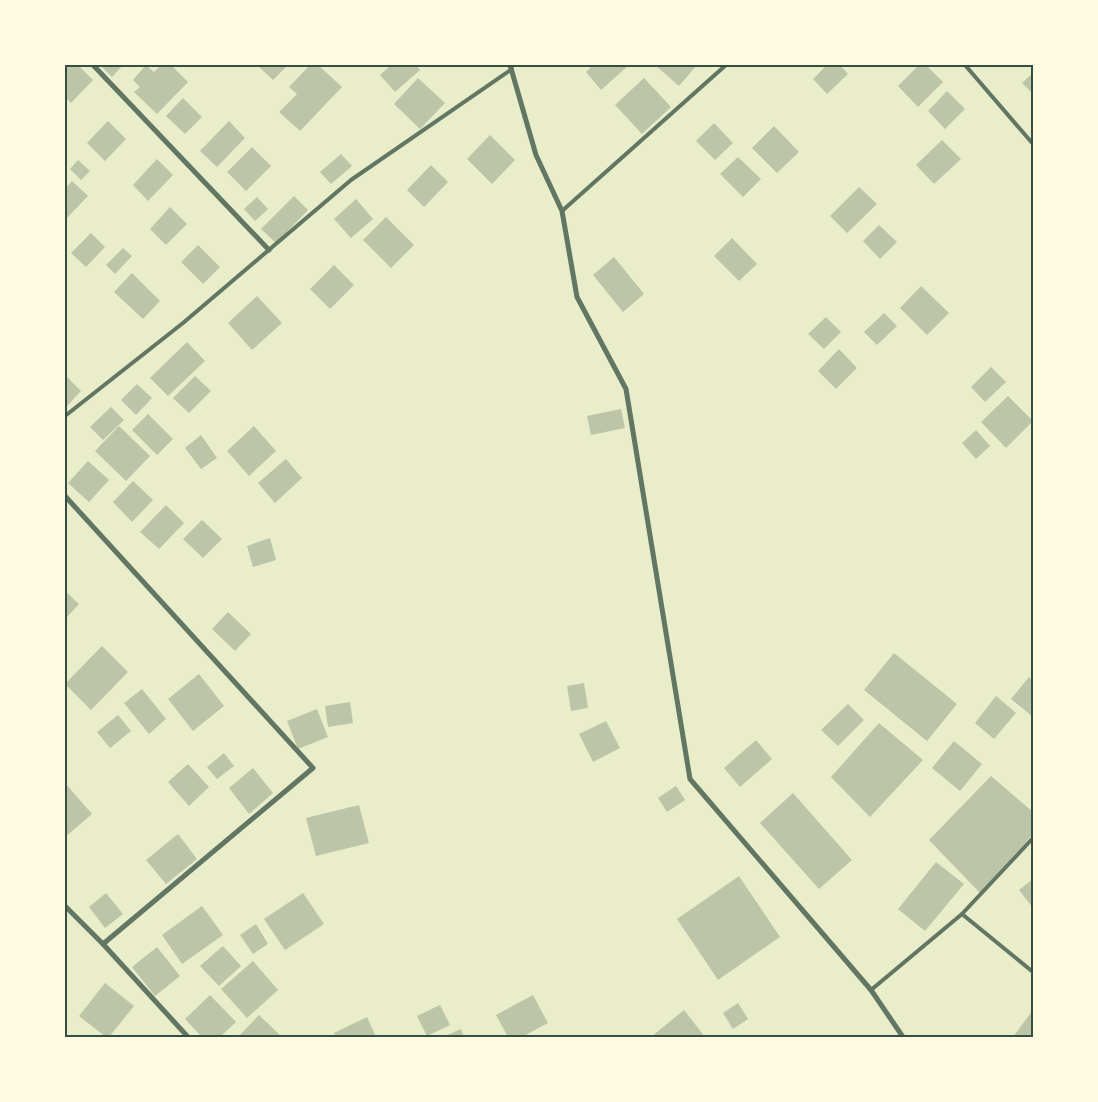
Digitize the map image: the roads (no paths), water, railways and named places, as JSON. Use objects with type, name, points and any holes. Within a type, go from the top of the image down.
[{"type":"street","points":[[93,65],[269,250]]},
{"type":"street","points":[[511,67],[536,156],[562,211],[577,297],[626,389],[690,778],[871,990],[903,1037]]},
{"type":"street","points":[[65,496],[313,768],[103,944]]},
{"type":"street","points":[[65,906],[103,944],[188,1037]]},
{"type":"lane","points":[[562,211],[726,65]]},
{"type":"lane","points":[[965,65],[1033,144]]},
{"type":"lane","points":[[65,416],[183,323],[351,180],[511,67]]},
{"type":"lane","points":[[871,990],[962,914],[1033,838]]},
{"type":"lane","points":[[962,914],[1033,972]]}]
